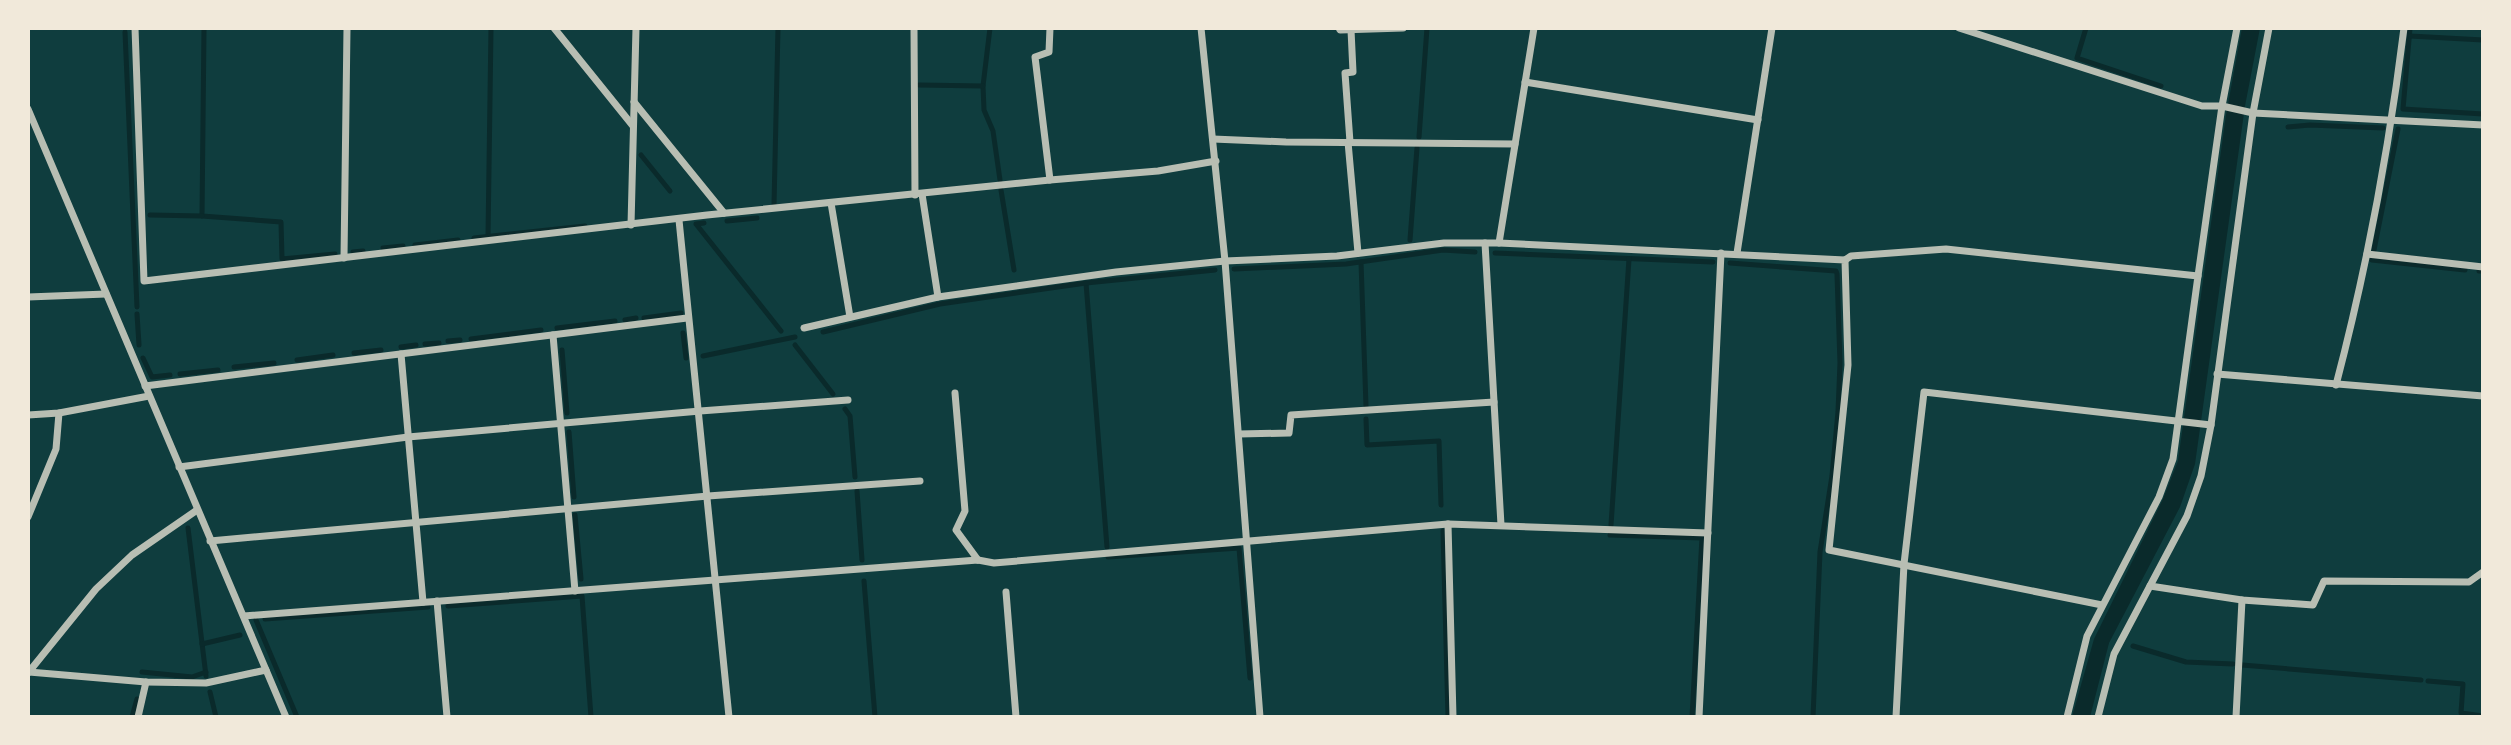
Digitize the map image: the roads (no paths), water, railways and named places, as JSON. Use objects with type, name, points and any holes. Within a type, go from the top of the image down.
[{"type":"street","points":[[135,28],[144,281],[724,213],[1158,171],[1216,161]]},
{"type":"street","points":[[344,258],[347,28]]},
{"type":"street","points":[[554,28],[633,126]]},
{"type":"street","points":[[631,225],[636,28]]},
{"type":"street","points":[[914,28],[919,195],[938,297]]},
{"type":"street","points":[[1050,28],[1049,52],[1035,57],[1050,180]]},
{"type":"street","points":[[1201,28],[1225,261],[1260,717]]},
{"type":"street","points":[[1339,28],[1403,28]]},
{"type":"street","points":[[1499,243],[1534,28]]},
{"type":"street","points":[[1737,253],[1772,28]]},
{"type":"street","points":[[1959,28],[2202,106],[2222,106],[2253,113],[2483,125]]},
{"type":"street","points":[[2067,717],[2087,636],[2158,497],[2173,459],[2222,106],[2237,28]]},
{"type":"street","points":[[2098,717],[2114,654],[2187,516],[2201,475],[2253,113],[2269,28]]},
{"type":"street","points":[[2336,385],[2360,292],[2393,120],[2404,28]]},
{"type":"street","points":[[1351,30],[1353,72],[1345,73],[1358,253]]},
{"type":"street","points":[[1525,82],[1758,120]]},
{"type":"street","points":[[634,102],[724,213]]},
{"type":"street","points":[[28,109],[286,717]]},
{"type":"street","points":[[1213,139],[1515,144]]},
{"type":"street","points":[[831,203],[850,317]]},
{"type":"street","points":[[679,219],[729,717]]},
{"type":"street","points":[[804,328],[938,297],[1116,272],[1225,261],[1358,253],[1444,243],[1737,253],[1845,260],[1852,256],[1946,250],[2198,276]]},
{"type":"street","points":[[1485,243],[1501,525]]},
{"type":"street","points":[[1699,717],[1721,253]]},
{"type":"street","points":[[2367,254],[2483,267]]},
{"type":"street","points":[[1845,260],[1848,365],[1829,550],[2102,605]]},
{"type":"street","points":[[28,297],[106,294]]},
{"type":"street","points":[[145,386],[687,318]]},
{"type":"street","points":[[552,335],[575,591]]},
{"type":"street","points":[[401,354],[423,602]]},
{"type":"street","points":[[2217,374],[2483,396]]},
{"type":"street","points":[[1896,717],[1904,564],[1924,391],[2208,425]]},
{"type":"street","points":[[956,393],[965,511],[956,530],[978,560]]},
{"type":"street","points":[[28,415],[149,397]]},
{"type":"street","points":[[179,467],[408,437],[848,400]]},
{"type":"street","points":[[1238,434],[1289,433],[1291,415],[1494,402]]},
{"type":"street","points":[[28,517],[56,449],[59,412]]},
{"type":"street","points":[[210,541],[708,496],[920,481]]},
{"type":"street","points":[[29,672],[96,589],[132,555],[197,510]]},
{"type":"street","points":[[244,616],[978,560],[994,563],[1448,524],[1708,533]]},
{"type":"street","points":[[1448,524],[1453,717]]},
{"type":"street","points":[[2150,586],[2242,600],[2313,605],[2324,581],[2469,582],[2483,572]]},
{"type":"street","points":[[1006,592],[1016,717]]},
{"type":"street","points":[[2236,717],[2242,600]]},
{"type":"street","points":[[437,601],[447,717]]},
{"type":"street","points":[[29,672],[146,682],[206,683],[266,670]]},
{"type":"street","points":[[138,717],[146,682]]},
{"type":"water","points":[[2242,28],[2260,28],[2245,106],[2195,464],[2180,507],[2109,643],[2090,717],[2072,717],[2094,639],[2163,499],[2178,461],[2226,115]]},
{"type":"waterway","points":[[204,28],[202,216],[281,222],[282,259],[335,254]]},
{"type":"waterway","points":[[488,237],[491,28]]},
{"type":"waterway","points":[[774,205],[778,28]]},
{"type":"waterway","points":[[990,28],[983,86],[984,110],[993,131],[1000,180]]},
{"type":"waterway","points":[[1419,137],[1427,28]]},
{"type":"waterway","points":[[2086,28],[2077,58],[2161,86]]},
{"type":"waterway","points":[[2410,28],[2403,109],[2483,114]]},
{"type":"waterway","points":[[125,32],[137,307]]},
{"type":"waterway","points":[[2410,36],[2483,40]]},
{"type":"waterway","points":[[919,85],[983,86]]},
{"type":"waterway","points":[[2288,127],[2310,125],[2383,128]]},
{"type":"waterway","points":[[2374,250],[2398,129]]},
{"type":"waterway","points":[[1410,240],[1417,148]]},
{"type":"waterway","points":[[641,155],[670,191]]},
{"type":"waterway","points":[[1001,190],[1014,270]]},
{"type":"waterway","points":[[150,215],[202,216]]},
{"type":"waterway","points":[[727,221],[757,218]]},
{"type":"waterway","points":[[704,223],[696,224],[781,331]]},
{"type":"waterway","points":[[474,238],[585,226]]},
{"type":"waterway","points":[[415,245],[458,240]]},
{"type":"waterway","points":[[383,248],[403,246]]},
{"type":"waterway","points":[[1234,269],[1346,264],[1443,250],[1475,252]]},
{"type":"waterway","points":[[353,252],[363,251]]},
{"type":"waterway","points":[[1495,253],[1713,262]]},
{"type":"waterway","points":[[1611,525],[1629,259]]},
{"type":"waterway","points":[[2372,260],[2465,270]]},
{"type":"waterway","points":[[1361,262],[1366,406]]},
{"type":"waterway","points":[[1730,263],[1836,271],[1837,274],[1840,363],[1838,412],[1832,476],[1820,552],[1813,717]]},
{"type":"waterway","points":[[823,332],[940,304],[1086,283],[1215,270]]},
{"type":"waterway","points":[[1086,283],[1107,547]]},
{"type":"waterway","points":[[644,318],[681,313]]},
{"type":"waterway","points":[[137,314],[139,345]]},
{"type":"waterway","points":[[625,320],[636,318]]},
{"type":"waterway","points":[[557,328],[615,321]]},
{"type":"waterway","points":[[471,339],[541,330]]},
{"type":"waterway","points":[[683,333],[686,358]]},
{"type":"waterway","points":[[703,356],[795,337]]},
{"type":"waterway","points":[[448,341],[460,340]]},
{"type":"waterway","points":[[425,344],[439,343]]},
{"type":"waterway","points":[[401,347],[416,345]]},
{"type":"waterway","points":[[795,345],[833,394]]},
{"type":"waterway","points":[[354,353],[381,350]]},
{"type":"waterway","points":[[562,350],[567,413]]},
{"type":"waterway","points":[[297,360],[333,355]]},
{"type":"waterway","points":[[143,358],[152,377],[170,375]]},
{"type":"waterway","points":[[234,367],[274,363]]},
{"type":"waterway","points":[[180,374],[218,370]]},
{"type":"waterway","points":[[845,409],[850,416],[855,477]]},
{"type":"waterway","points":[[1366,419],[1367,445],[1439,441],[1441,505]]},
{"type":"waterway","points":[[569,432],[574,497]]},
{"type":"waterway","points":[[857,491],[862,560]]},
{"type":"waterway","points":[[575,515],[581,579]]},
{"type":"waterway","points":[[188,528],[206,676]]},
{"type":"waterway","points":[[1443,531],[1448,717]]},
{"type":"waterway","points":[[1610,535],[1702,538],[1692,717]]},
{"type":"waterway","points":[[1108,557],[1239,548],[1250,678]]},
{"type":"waterway","points":[[864,581],[875,717]]},
{"type":"waterway","points":[[448,606],[582,596],[591,717]]},
{"type":"waterway","points":[[265,619],[428,607]]},
{"type":"waterway","points":[[256,620],[297,717]]},
{"type":"waterway","points":[[202,644],[240,635]]},
{"type":"waterway","points":[[2133,646],[2186,662],[2233,664]]},
{"type":"waterway","points":[[2242,665],[2421,680]]},
{"type":"waterway","points":[[142,672],[192,677],[206,672]]},
{"type":"waterway","points":[[2428,681],[2463,684],[2461,713],[2483,716]]},
{"type":"waterway","points":[[210,692],[216,717]]},
{"type":"waterway","points":[[132,717],[137,699]]}]
